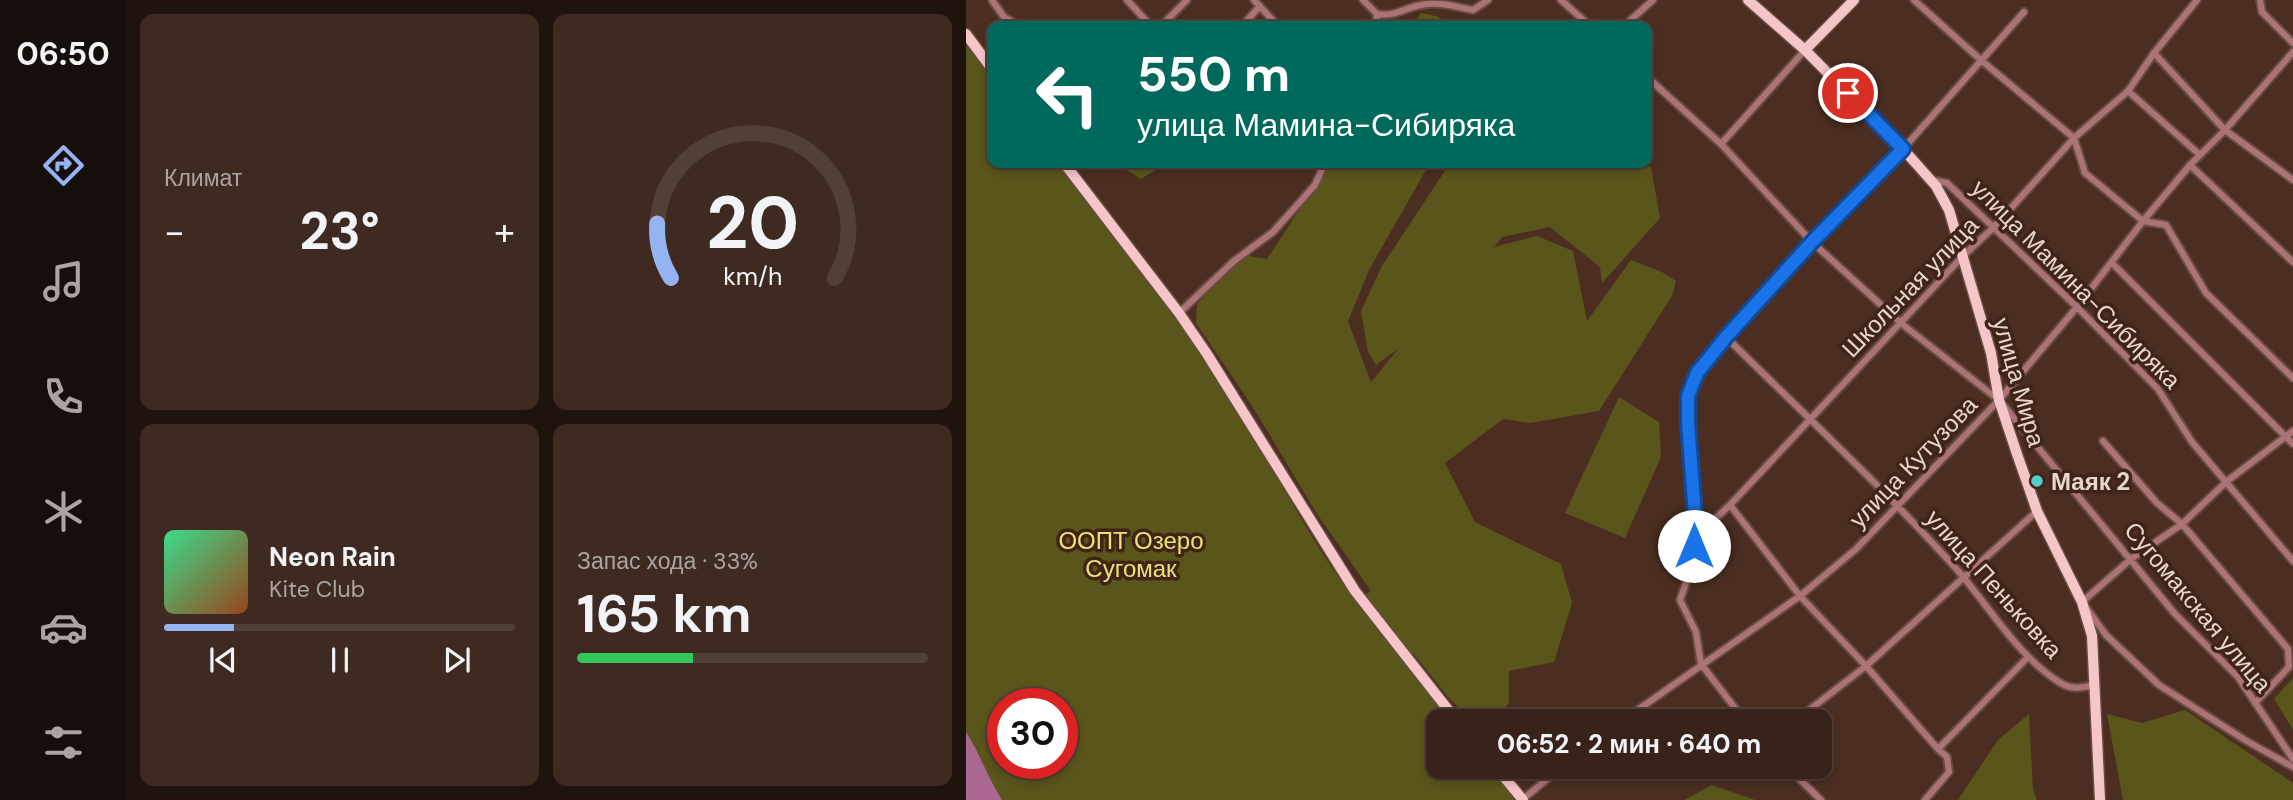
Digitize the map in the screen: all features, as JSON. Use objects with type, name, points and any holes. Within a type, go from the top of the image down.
[{"type":"main road","name":"улица Мамина-Сибиряка","points":[[1748,0],[1805,50],[1930,179]]},
{"type":"main road","points":[[1805,50],[1854,0]]},
{"type":"main road","points":[[966,34],[987,62]]},
{"type":"main road","points":[[1068,168],[1179,313],[1244,412],[1355,592],[1448,709]]},
{"type":"main road","name":"улица Мира","points":[[1930,179],[1944,197],[1949,210],[1991,353],[1999,400],[2037,511],[2082,602],[2092,636],[2100,800]]},
{"type":"main road","points":[[1506,779],[1523,800]]},
{"type":"street","points":[[992,0],[1004,17],[1011,21]]},
{"type":"street","points":[[1127,0],[1146,21]]},
{"type":"street","points":[[1166,21],[1187,0]]},
{"type":"street","points":[[1254,0],[1274,21]]},
{"type":"street","points":[[1363,0],[1377,14],[1391,16],[1421,5],[1439,3],[1473,10],[1488,0]]},
{"type":"street","points":[[1561,0],[1584,21]]},
{"type":"street","points":[[1630,21],[1653,0]]},
{"type":"street","points":[[1914,0],[2074,138],[2085,173],[2143,221],[2166,225],[2206,293],[2293,378]]},
{"type":"street","name":"Школьная улица","points":[[1695,521],[1715,519],[1730,505],[1962,257],[1994,227],[2074,138],[2128,91],[2154,53],[2197,0]]},
{"type":"street","points":[[2260,0],[2262,12],[2293,43]]},
{"type":"street","points":[[1246,21],[1260,6]]},
{"type":"street","points":[[1736,709],[1701,664],[1696,632],[1680,600],[1693,563],[1695,521],[1688,396],[1697,373],[1812,242],[1903,149],[2024,12]]},
{"type":"street","points":[[1376,21],[1377,14]]},
{"type":"street","points":[[1721,144],[1805,50]]},
{"type":"street","name":"улица Кутузова","points":[[1639,709],[1800,596],[1856,549],[1999,400],[2077,307],[2190,164],[2225,130],[2293,52]]},
{"type":"street","points":[[2154,53],[2225,130],[2293,180]]},
{"type":"street","name":"Сугомакская улица","points":[[1652,82],[1721,144],[1812,242],[1902,324],[1999,400],[2175,614],[2238,677],[2293,759]]},
{"type":"street","points":[[2128,91],[2200,155]]},
{"type":"street","points":[[2190,164],[2293,262]]},
{"type":"street","points":[[1179,313],[1234,261],[1273,232],[1315,185],[1323,168]]},
{"type":"street","name":"улица Мамина-Сибиряка","points":[[1930,179],[1947,183],[2158,389],[2192,442],[2293,561]]},
{"type":"street","points":[[2112,263],[2293,444]]},
{"type":"street","name":"улица Пеньковка","points":[[1726,337],[1897,504],[1964,576],[2028,657],[2057,682],[2072,689],[2094,685]]},
{"type":"street","points":[[2082,602],[2131,559],[2182,524],[2226,482],[2293,431]]},
{"type":"street","points":[[2103,442],[2157,503],[2182,524],[2288,649],[2290,667],[2255,703]]},
{"type":"street","points":[[1730,505],[1800,596],[1947,757],[1949,772],[1926,800]]},
{"type":"street","points":[[1810,709],[1866,666],[2037,511]]},
{"type":"street","name":"улица Пеньковка","points":[[2082,602],[2106,635],[2160,685],[2245,740],[2293,767]]},
{"type":"street","points":[[1938,749],[2028,657]]},
{"type":"street","points":[[1523,800],[1548,779]]},
{"type":"street","points":[[1799,779],[1821,800]]},
{"type":"green space","points":[[1421,13],[1446,21],[1415,21]]},
{"type":"green space","name":"ООПТ Озеро Сугомак","points":[[966,45],[987,72],[987,168],[1063,168],[1130,255],[1197,349],[1240,414],[1324,556],[1356,600],[1371,591],[1317,514],[1254,409],[1196,323],[1197,304],[1243,255],[1267,259],[1324,168],[1427,168],[1369,270],[1348,321],[1371,382],[1399,348],[1376,365],[1368,352],[1361,311],[1382,266],[1447,168],[1651,168],[1660,218],[1602,283],[1600,267],[1550,227],[1502,237],[1494,247],[1537,236],[1573,251],[1587,321],[1631,260],[1662,272],[1676,281],[1672,296],[1599,411],[1530,423],[1503,419],[1445,463],[1475,522],[1561,564],[1572,603],[1554,662],[1509,671],[1509,703],[1505,709],[1460,709],[1413,653],[1406,665],[1441,709],[1426,709],[1426,779],[1499,779],[1517,800],[966,800]]},
{"type":"green space","points":[[1123,168],[1159,168],[1141,179]]},
{"type":"green space","points":[[1619,397],[1659,422],[1661,457],[1625,538],[1565,513]]},
{"type":"green space","points":[[2293,678],[2293,730],[2274,699]]},
{"type":"green space","points":[[2185,710],[2293,783],[2293,800],[2123,800],[2107,714],[2142,723]]},
{"type":"green space","points":[[2029,714],[2033,790],[2037,800],[1958,800],[1998,740]]},
{"type":"green space","points":[[1712,785],[1755,800],[1684,800]]},
{"type":"shaded area","points":[[966,732],[987,772],[987,779],[990,779],[1002,800],[966,800]]},
{"type":"place","name":"Маяк 2","points":[[2037,481]]},
{"type":"route","points":[[1694,546],[1696,529],[1688,396],[1697,373],[1812,242],[1903,149],[1848,93]]}]
